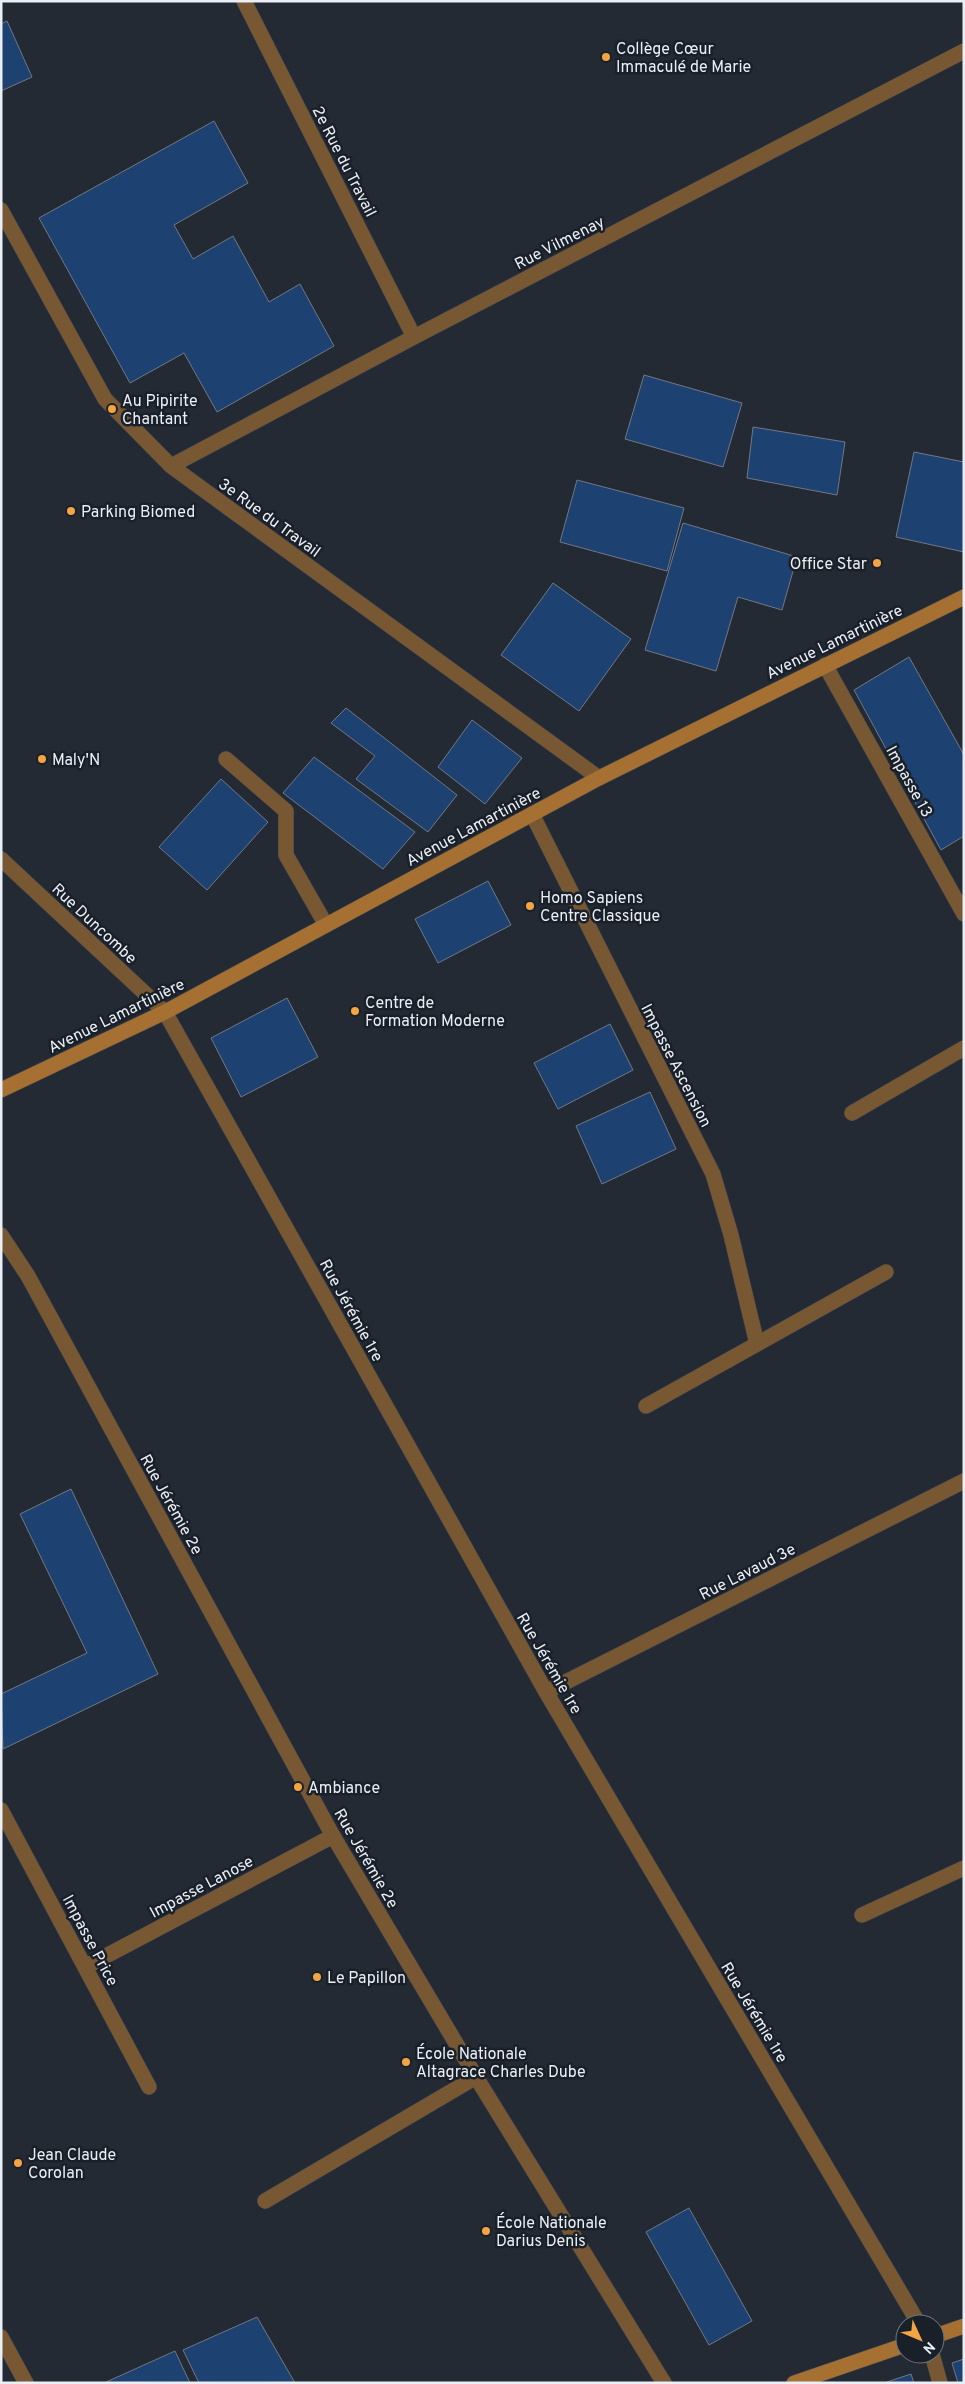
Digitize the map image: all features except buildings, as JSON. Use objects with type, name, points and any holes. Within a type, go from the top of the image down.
[{"type":"street","name":"2e Rue du Travail","points":[[244,1],[414,337]]},
{"type":"street","name":"Rue Vilmenay","points":[[171,466],[414,337],[964,51]]},
{"type":"street","name":"3e Rue du Travail","points":[[1,210],[105,399],[171,466],[599,778]]},
{"type":"street","name":"Avenue Lamartinière","points":[[1,1090],[165,1012],[599,778],[964,597]]},
{"type":"street","name":"Impasse 13","points":[[825,665],[964,914]]},
{"type":"street","points":[[226,759],[286,811],[286,855],[326,925]]},
{"type":"street","name":"Impasse Ascension","points":[[532,814],[713,1174],[731,1235],[756,1344]]},
{"type":"street","name":"Rue Duncombe","points":[[1,859],[165,1012]]},
{"type":"street","name":"Rue Jérémie 1re","points":[[165,1012],[546,1692],[913,2314]]},
{"type":"street","points":[[852,1113],[964,1048]]},
{"type":"street","name":"Rue Jérémie 2e","points":[[1,1234],[28,1276],[333,1836],[476,2077],[664,2383]]},
{"type":"street","points":[[646,1406],[886,1272]]},
{"type":"street","name":"Rue Lavaud 3e","points":[[546,1692],[964,1481]]},
{"type":"street","name":"Impasse Price","points":[[1,1810],[149,2087]]},
{"type":"street","name":"Impasse Lanose","points":[[85,1967],[333,1836]]},
{"type":"street","points":[[862,1915],[964,1868]]},
{"type":"street","points":[[265,2201],[476,2077]]},
{"type":"street","points":[[945,2333],[964,2326]]},
{"type":"street","points":[[1,2337],[26,2383]]},
{"type":"street","points":[[794,2383],[895,2348]]},
{"type":"street","points":[[935,2364],[940,2383]]},
{"type":"place","name":"Collège Cœur Immaculé de Marie","points":[[606,57]]},
{"type":"place","name":"Au Pipirite Chantant","points":[[112,409]]},
{"type":"place","name":"Parking Biomed","points":[[71,511]]},
{"type":"place","name":"Office Star","points":[[877,563]]},
{"type":"place","name":"Maly'N","points":[[42,759]]},
{"type":"place","name":"Homo Sapiens Centre Classique","points":[[530,906]]},
{"type":"place","name":"Centre de Formation Moderne","points":[[355,1011]]},
{"type":"place","name":"Ambiance","points":[[298,1787]]},
{"type":"place","name":"Le Papillon","points":[[317,1977]]},
{"type":"place","name":"École Nationale Altagrace Charles Dube","points":[[406,2062]]},
{"type":"place","name":"Jean Claude Corolan","points":[[18,2163]]},
{"type":"place","name":"École Nationale Darius Denis","points":[[486,2231]]}]
